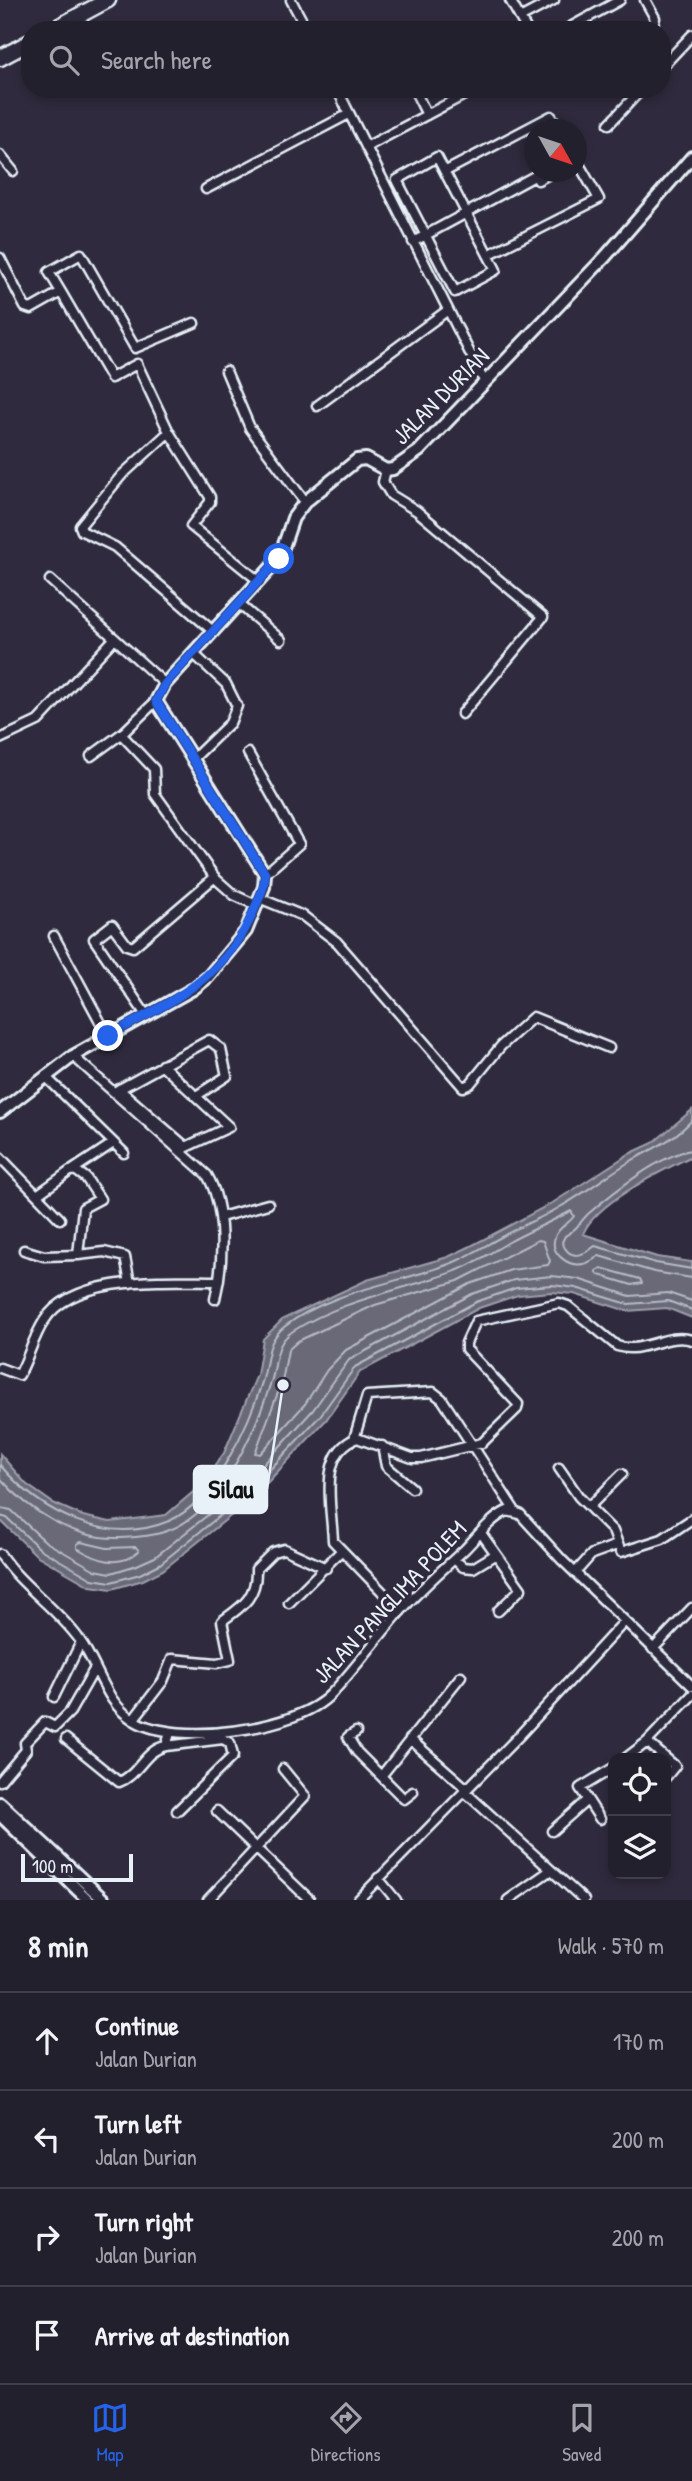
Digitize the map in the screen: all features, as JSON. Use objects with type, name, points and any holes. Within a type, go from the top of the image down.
[{"type":"highway","points":[[68,21],[108,0]]},
{"type":"highway","points":[[0,58],[21,46]]},
{"type":"street","points":[[291,0],[302,21]]},
{"type":"street","points":[[510,0],[522,21]]},
{"type":"street","points":[[520,18],[554,0]]},
{"type":"street","points":[[582,21],[620,0]]},
{"type":"street","points":[[645,0],[656,21]]},
{"type":"street","points":[[671,57],[692,35]]},
{"type":"street","points":[[341,98],[485,383]]},
{"type":"street","points":[[418,98],[427,115]]},
{"type":"street","points":[[366,147],[459,98]]},
{"type":"street","points":[[609,124],[634,98]]},
{"type":"street","points":[[206,189],[349,114]]},
{"type":"street","points":[[446,171],[524,131]]},
{"type":"street","points":[[0,155],[13,171]]},
{"type":"street","points":[[436,157],[446,171],[496,271],[455,292],[397,179],[436,157]]},
{"type":"street","name":"JALAN DURIAN","points":[[156,701],[165,684],[260,582],[282,553],[293,518],[305,502],[357,460],[366,459],[386,470],[393,469],[419,451],[606,257],[692,157]]},
{"type":"street","points":[[488,255],[599,199],[587,178]]},
{"type":"street","points":[[467,214],[524,182]]},
{"type":"street","points":[[413,242],[533,182]]},
{"type":"street","points":[[81,254],[141,361],[111,378],[61,292],[50,272],[81,254]]},
{"type":"street","points":[[0,258],[25,307],[31,309],[61,292]]},
{"type":"street","points":[[317,405],[448,310]]},
{"type":"street","points":[[135,348],[194,323]]},
{"type":"street","points":[[137,364],[169,432],[211,499],[191,526],[260,582]]},
{"type":"street","points":[[226,371],[250,428],[305,502]]},
{"type":"street","points":[[169,432],[121,476],[80,526],[82,531],[115,547],[214,632]]},
{"type":"street","points":[[386,470],[383,482],[391,495],[411,507],[543,617],[462,714]]},
{"type":"street","points":[[50,580],[165,684]]},
{"type":"street","points":[[239,604],[281,640]]},
{"type":"street","points":[[0,739],[38,721],[114,639]]},
{"type":"street","points":[[194,654],[231,691],[237,706],[230,723],[194,758]]},
{"type":"street","points":[[92,756],[121,734],[156,701],[265,874]]},
{"type":"street","points":[[121,734],[152,766],[156,794],[215,877],[234,895],[303,916],[337,942],[463,1087],[470,1084],[501,1046],[533,1017],[609,1048]]},
{"type":"street","points":[[0,1112],[73,1056],[193,989],[208,977],[246,931],[265,874],[299,844],[248,753]]},
{"type":"street","points":[[146,1015],[94,939],[111,925],[127,946],[133,947],[215,877]]},
{"type":"street","points":[[54,936],[108,1036]]},
{"type":"street","points":[[116,1090],[209,1040],[221,1049],[227,1076],[196,1096]]},
{"type":"street","points":[[73,1056],[186,1147],[230,1126],[162,1065]]},
{"type":"street","points":[[45,1076],[124,1153]]},
{"type":"street","points":[[116,1090],[207,1175],[219,1200],[221,1217],[215,1299]]},
{"type":"street","points":[[37,1195],[112,1144]]},
{"type":"street","points":[[0,1157],[60,1219]]},
{"type":"street","points":[[70,1171],[75,1170],[86,1178],[100,1199],[83,1208],[78,1255]]},
{"type":"street","points":[[221,1217],[268,1204]]},
{"type":"street","points":[[24,1250],[44,1256],[104,1252],[125,1258],[130,1283]]},
{"type":"street","points":[[0,1368],[19,1375],[45,1319],[60,1303],[83,1292],[130,1283],[216,1281]]},
{"type":"street","points":[[401,1611],[333,1541],[331,1464],[336,1452],[354,1439],[362,1438],[416,1458],[488,1440],[518,1407],[517,1400],[466,1349],[475,1321],[559,1303],[568,1306],[617,1346],[626,1349],[676,1338],[692,1340]]},
{"type":"street","points":[[354,1439],[362,1403],[371,1394],[433,1392],[442,1399],[515,1511],[692,1686]]},
{"type":"street","points":[[382,1446],[386,1465],[412,1488]]},
{"type":"street","points":[[558,1468],[612,1531],[623,1553],[663,1539],[692,1519]]},
{"type":"street","points":[[589,1507],[622,1474]]},
{"type":"street","name":"JALAN PANGLIMA POLEM","points":[[0,1555],[19,1578],[56,1612],[81,1642],[114,1700],[133,1720],[170,1733],[196,1734],[251,1726],[309,1711],[332,1694],[401,1611],[500,1514],[515,1511]]},
{"type":"street","points":[[481,1533],[521,1589],[498,1611]]},
{"type":"street","points":[[575,1573],[595,1553],[617,1545]]},
{"type":"street","points":[[133,1720],[163,1681],[172,1659],[217,1663],[230,1661],[222,1621],[244,1608],[257,1585],[256,1569],[273,1552],[284,1549],[326,1568]]},
{"type":"street","points":[[289,1603],[341,1551]]},
{"type":"street","points":[[454,1559],[463,1567],[473,1568],[496,1554]]},
{"type":"street","points":[[653,1649],[692,1608]]},
{"type":"street","points":[[358,1900],[625,1621]]},
{"type":"street","points":[[54,1697],[81,1642]]},
{"type":"street","points":[[0,1781],[24,1753],[25,1743],[45,1722],[55,1727],[70,1712],[95,1668]]},
{"type":"street","points":[[382,1775],[461,1676]]},
{"type":"street","points":[[633,1753],[647,1742],[692,1695]]},
{"type":"street","points":[[356,1731],[348,1737],[351,1744],[404,1799],[413,1792]]},
{"type":"street","points":[[166,1746],[170,1733]]},
{"type":"street","points":[[66,1738],[119,1782],[130,1775],[151,1752],[166,1746],[223,1739],[230,1744],[233,1756],[177,1811]]},
{"type":"street","points":[[410,1739],[584,1900]]},
{"type":"street","points":[[647,1742],[660,1753]]},
{"type":"street","points":[[208,1900],[306,1795],[283,1769]]},
{"type":"street","points":[[600,1819],[580,1791],[581,1787],[608,1771]]},
{"type":"street","points":[[552,1831],[586,1801]]},
{"type":"street","points":[[0,1803],[88,1900]]},
{"type":"street","points":[[218,1811],[310,1900]]},
{"type":"street","points":[[0,1815],[104,1900]]},
{"type":"street","points":[[508,1900],[551,1870]]},
{"type":"street","points":[[378,1878],[396,1900]]},
{"type":"water","points":[[692,1110],[692,1156],[615,1199],[590,1222],[583,1234],[657,1257],[692,1262],[692,1318],[667,1308],[627,1311],[574,1294],[551,1292],[518,1295],[479,1308],[360,1372],[326,1420],[253,1498],[163,1570],[143,1580],[112,1589],[90,1586],[36,1555],[0,1520],[0,1454],[26,1484],[53,1503],[83,1516],[110,1522],[166,1515],[199,1487],[224,1453],[257,1375],[263,1339],[283,1319],[367,1280],[448,1257],[471,1246],[554,1202],[629,1154],[653,1143]]},
{"type":"place","name":"Silau","points":[[283,1385]]},
{"type":"route","points":[[108,1036],[193,989],[208,977],[246,931],[264,887],[265,874],[156,701],[165,684],[279,559]]}]
